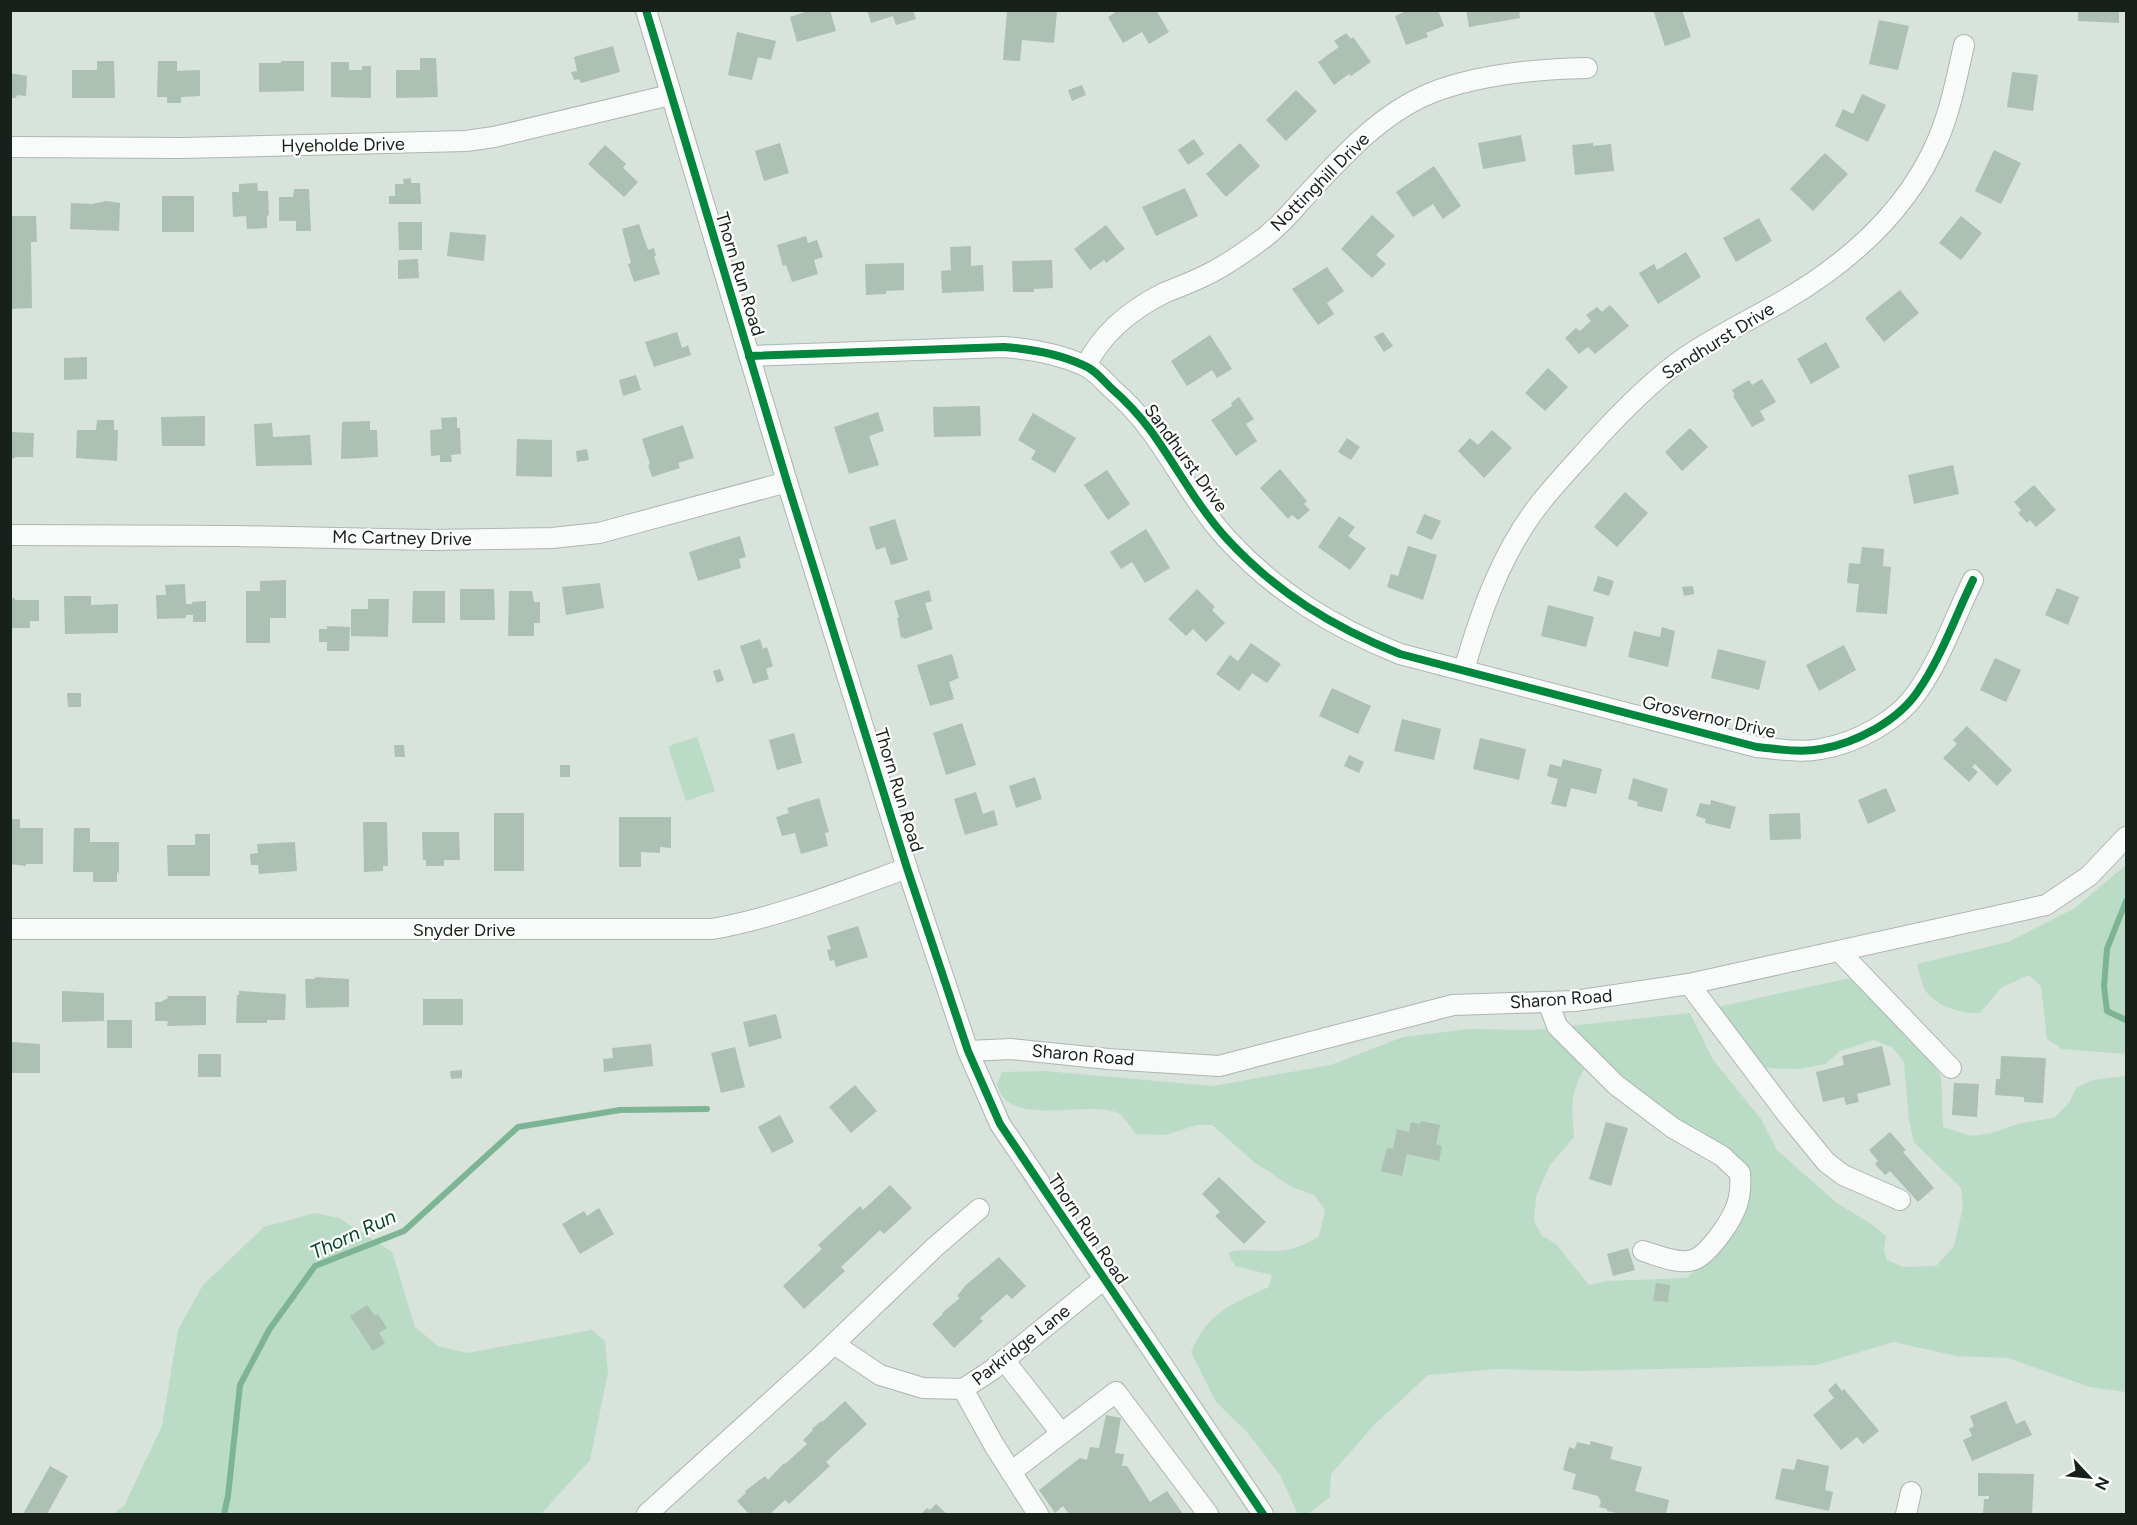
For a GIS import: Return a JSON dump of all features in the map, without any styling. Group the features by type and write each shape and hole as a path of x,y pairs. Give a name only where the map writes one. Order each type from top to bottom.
{"street":[{"name":"Thorn Run Road","path":"646,10 787,482 907,868 968,1051 1000,1124 1263,1515"},
{"name":"Sandhurst Drive","path":"749,356 1004,347 1026,349 1086,366 1137,413 1196,500 1228,540 1284,591 1352,634 1400,654 1464,670 1479,619 1507,555 1522,528 1540,503 1609,425 1654,381 1685,357 1783,301 1846,260 1893,214 1921,172 1939,137 1964,45"},
{"name":"Nottinghill Drive","path":"1086,366 1093,350 1117,325 1163,294 1208,275 1263,239 1285,220 1372,130 1409,104 1431,93 1479,79 1538,70 1587,68"},
{"name":"Hyeholde Drive","path":"10,147 171,148 466,141 494,137 670,95"},
{"name":"Mc Cartney Drive","path":"10,535 430,540 552,538 599,533 787,482"},
{"name":"Grosvernor Drive","path":"1464,670 1737,743 1800,750 1820,749 1858,739 1905,707 1929,673 1973,580"},
{"name":"Sharon Road","path":"968,1051 1011,1049 1108,1059 1219,1066 1454,1005 1575,1001 1689,984 2046,905 2089,876 2127,837"},
{"name":"Snyder Drive","path":"10,929 712,929 790,908 907,868"},
{"path":"1839,951 1951,1068"},
{"path":"1689,984 1786,1113 1826,1162 1843,1175 1900,1200"},
{"path":"1548,1002 1557,1026 1616,1085 1673,1128 1722,1156 1740,1173 1741,1186 1736,1210 1707,1251 1693,1260 1680,1261 1643,1251"},
{"path":"647,1515 834,1344 935,1247 979,1209"},
{"name":"Parkridge Lane","path":"834,1344 880,1375 923,1388 963,1389 1004,1360 1104,1279"},
{"path":"1004,1360 1061,1434"},
{"path":"963,1389 1038,1515"},
{"path":"1011,1472 1116,1392 1208,1515"},
{"path":"1906,1515 1911,1492"}],"green space":[{"path":"697,737 715,791 686,801 668,746"},
{"path":"2126,865 2126,1054 2062,1049 2047,1039 2041,986 2029,975 2002,987 1980,1013 1949,1008 1934,1000 1924,988 1917,964 2008,942 2075,908"},
{"path":"1859,976 1932,1061 1941,1077 1943,1127 1972,1136 1992,1133 2021,1123 2054,1118 2069,1103 2076,1088 2093,1080 2126,1076 2126,1392 2090,1387 2008,1358 1957,1356 1893,1342 1817,1365 1578,1371 1496,1369 1428,1375 1374,1425 1331,1474 1330,1497 1308,1514 1298,1514 1280,1475 1247,1432 1216,1402 1191,1352 1205,1327 1213,1318 1233,1304 1269,1287 1272,1275 1235,1266 1228,1253 1243,1250 1284,1250 1302,1245 1319,1236 1325,1210 1314,1195 1292,1187 1254,1162 1212,1125 1196,1125 1166,1135 1136,1134 1118,1113 1091,1109 1026,1109 1013,1105 1003,1097 997,1085 1002,1072 1045,1071 1213,1086 1331,1065 1403,1037 1470,1029 1533,1030 1690,1013 1713,1060 1761,1119 1777,1150 1838,1204 1870,1223 1886,1236 1884,1251 1887,1260 1903,1267 1936,1266 1954,1246 1963,1207 1961,1188 1914,1142 1909,1120 1904,1062 1892,1047 1873,1040 1840,1051 1825,1064 1799,1069 1765,1068 1754,1060 1713,1008","holes":["1608,1063 1667,1116 1748,1177 1746,1208 1730,1234 1687,1278 1607,1281 1589,1285 1556,1244 1542,1236 1534,1221 1536,1196 1550,1165 1574,1137 1574,1092 1586,1066"]},
{"path":"315,1213 339,1218 392,1252 415,1327 438,1346 467,1353 592,1330 605,1341 608,1373 590,1460 541,1514 113,1514 124,1506 162,1426 178,1330 203,1285 264,1227"}],"building":[{"path":"811,10 830,10 836,31 797,42 790,17"},
{"path":"867,10 913,10 916,19 896,25 893,16 871,23"},
{"path":"1007,10 1057,12 1054,43 1022,40 1020,61 1003,60"},
{"path":"1119,10 1156,10 1169,32 1149,44 1142,32 1123,43 1108,17"},
{"path":"1408,10 1438,10 1444,26 1426,33 1428,37 1406,45 1395,16"},
{"path":"1466,10 1519,10 1520,18 1469,27"},
{"path":"1653,10 1682,10 1691,37 1665,46"},
{"path":"2078,10 2119,10 2119,23 2078,21"},
{"path":"1879,20 1909,26 1898,70 1869,64"},
{"path":"737,32 776,41 771,60 758,57 752,80 728,75"},
{"path":"1346,33 1351,39 1353,37 1371,62 1334,85 1318,62 1339,47 1334,41"},
{"path":"613,46 620,72 581,83 579,79 574,80 571,72 577,71 574,57"},
{"path":"420,58 436,58 438,97 396,98 396,70 420,70"},
{"path":"97,61 114,61 115,98 72,98 72,70 97,70"},
{"path":"158,61 177,61 177,71 200,70 200,96 181,97 181,103 167,103 167,97 157,97"},
{"path":"281,61 304,61 304,91 259,92 259,63 281,63"},
{"path":"331,62 349,62 349,70 362,70 362,66 371,66 371,98 331,97"},
{"path":"2012,72 2038,75 2033,111 2007,107"},
{"path":"10,73 27,76 26,96 17,95 16,98 10,98"},
{"path":"1082,85 1086,95 1072,101 1068,90"},
{"path":"1296,90 1317,111 1286,141 1266,120"},
{"path":"1862,94 1886,105 1868,142 1835,126 1843,109 1853,114"},
{"path":"1521,135 1526,161 1483,169 1478,143"},
{"path":"1194,139 1204,154 1188,165 1178,150"},
{"path":"780,143 789,173 764,181 755,151"},
{"path":"1240,143 1260,166 1226,197 1206,174"},
{"path":"1593,143 1593,146 1611,144 1614,171 1575,175 1572,145"},
{"path":"605,145 626,164 623,168 638,182 624,197 588,164"},
{"path":"1994,150 2021,163 2001,204 1975,191"},
{"path":"1825,153 1848,174 1813,211 1790,189"},
{"path":"1434,166 1461,206 1443,219 1433,204 1413,217 1396,192"},
{"path":"411,178 411,183 420,183 421,204 389,204 389,196 395,196 395,184 404,184 403,179"},
{"path":"257,183 258,191 268,191 267,228 247,229 246,216 233,217 232,192 239,192 239,184"},
{"path":"1185,188 1198,216 1156,236 1142,207"},
{"path":"294,189 309,189 311,231 296,231 296,221 279,221 279,197 293,197"},
{"path":"162,196 194,196 194,232 162,232"},
{"path":"106,201 120,203 119,231 70,229 71,203 92,204"},
{"path":"1372,215 1395,236 1376,255 1386,264 1372,278 1341,249"},
{"path":"11,216 36,216 37,242 31,242 32,308 10,309"},
{"path":"1961,216 1982,233 1961,260 1939,243"},
{"path":"1759,218 1772,241 1736,262 1723,238"},
{"path":"398,222 422,222 422,250 399,250"},
{"path":"639,224 648,250 654,248 660,274 634,282 628,264 631,263 622,229"},
{"path":"1106,225 1125,249 1106,263 1104,260 1090,270 1074,249"},
{"path":"450,232 486,235 484,261 447,256"},
{"path":"806,236 808,243 817,240 823,257 814,260 818,274 792,282 786,265 783,266 777,245"},
{"path":"971,246 971,266 983,265 984,291 942,293 941,271 951,270 950,247"},
{"path":"1686,252 1701,277 1658,304 1639,273 1654,264 1657,270"},
{"path":"418,259 419,278 398,279 398,260"},
{"path":"1052,260 1053,288 1034,289 1034,292 1013,292 1012,261"},
{"path":"904,263 904,290 866,295 865,264"},
{"path":"1327,267 1344,291 1327,303 1334,314 1318,325 1292,289"},
{"path":"1900,290 1919,313 1884,342 1865,318"},
{"path":"1610,305 1629,326 1595,354 1588,347 1579,354 1565,338 1576,328 1580,331 1591,321 1586,315 1597,307 1602,312"},
{"path":"677,332 682,348 688,345 691,355 654,367 645,342"},
{"path":"1383,332 1393,346 1384,352 1374,337"},
{"path":"1210,335 1232,369 1217,378 1212,370 1187,386 1171,361"},
{"path":"1826,342 1840,367 1811,384 1797,359"},
{"path":"87,357 87,379 64,380 64,358"},
{"path":"1548,368 1568,387 1545,411 1525,393"},
{"path":"636,375 641,390 623,396 619,380"},
{"path":"1762,379 1776,402 1760,411 1765,420 1752,427 1733,396 1735,395 1732,390 1749,380 1752,385"},
{"path":"1239,397 1254,419 1246,424 1257,441 1236,456 1211,420 1232,406 1231,403"},
{"path":"980,406 981,436 934,437 933,407"},
{"path":"878,412 884,431 869,436 879,465 849,474 834,427"},
{"path":"1033,413 1076,438 1055,473 1031,459 1036,451 1018,440"},
{"path":"205,416 205,446 162,446 161,417"},
{"path":"457,417 457,428 460,428 461,454 451,455 452,462 440,462 440,455 431,456 430,430 442,429 441,418"},
{"path":"97,420 114,420 114,430 118,430 117,461 76,458 77,430 96,430"},
{"path":"370,421 370,430 377,430 378,457 341,459 342,422"},
{"path":"272,423 273,437 310,435 312,465 256,466 254,424"},
{"path":"683,425 694,458 678,463 680,468 652,477 642,439"},
{"path":"1690,428 1708,447 1682,471 1665,452"},
{"path":"1492,430 1512,448 1484,478 1458,451 1470,438 1478,445"},
{"path":"10,432 34,433 33,457 10,459"},
{"path":"1347,438 1360,447 1351,460 1338,452"},
{"path":"517,439 552,440 552,477 516,476"},
{"path":"587,449 589,460 577,462 576,451"},
{"path":"1953,465 1959,494 1914,504 1908,475"},
{"path":"1280,469 1307,501 1304,504 1310,510 1298,520 1292,515 1288,519 1260,488"},
{"path":"1107,470 1130,504 1108,520 1084,485"},
{"path":"2034,485 2056,510 2036,527 2030,520 2027,523 2018,513 2021,510 2014,502"},
{"path":"1625,492 1648,513 1617,547 1594,527"},
{"path":"1424,514 1441,521 1432,540 1416,533"},
{"path":"1339,516 1355,527 1348,536 1366,548 1350,570 1318,547"},
{"path":"895,519 908,560 891,565 885,547 876,550 869,527"},
{"path":"1146,529 1170,568 1145,583 1132,562 1121,569 1110,552"},
{"path":"740,536 746,557 739,559 741,568 698,581 689,552"},
{"path":"1408,546 1437,555 1423,600 1387,587 1391,574 1398,576"},
{"path":"1862,547 1884,549 1883,566 1891,567 1887,614 1856,612 1859,584 1847,583 1849,563 1860,564"},
{"path":"1598,576 1614,581 1609,596 1593,591"},
{"path":"286,580 286,618 270,618 270,643 246,643 246,591 260,591 260,581"},
{"path":"600,583 604,608 566,615 562,587"},
{"path":"185,584 186,604 206,601 206,622 193,622 193,615 186,615 186,618 157,619 156,595 166,595 165,585"},
{"path":"1693,586 1694,594 1684,596 1682,587"},
{"path":"2057,588 2079,597 2068,625 2045,615"},
{"path":"460,589 494,589 495,620 460,620"},
{"path":"1197,589 1215,607 1212,610 1225,623 1206,642 1193,629 1186,636 1168,619"},
{"path":"929,590 932,601 925,603 933,629 901,638 897,618 899,617 894,601"},
{"path":"413,591 445,591 445,623 412,623"},
{"path":"509,591 532,591 534,602 540,602 540,623 534,623 534,636 508,636"},
{"path":"64,596 91,596 91,605 118,604 118,633 65,634"},
{"path":"10,598 39,600 39,621 30,621 30,628 10,628"},
{"path":"368,599 389,599 388,637 351,636 351,609 368,609"},
{"path":"1548,605 1594,617 1586,647 1541,636"},
{"path":"327,626 350,627 349,651 327,651 327,642 319,642 319,629 327,629"},
{"path":"1662,627 1675,631 1668,667 1628,657 1634,631 1660,637"},
{"path":"760,639 763,649 767,647 773,666 766,669 769,679 753,684 740,646"},
{"path":"1251,643 1281,664 1267,683 1252,673 1239,691 1216,674 1230,655 1238,661"},
{"path":"1844,645 1856,670 1819,691 1806,665"},
{"path":"1718,649 1766,661 1759,690 1711,678"},
{"path":"952,654 959,678 949,682 954,699 930,706 917,665"},
{"path":"1995,658 2021,670 2006,702 1980,690"},
{"path":"720,669 724,680 717,683 713,671"},
{"path":"1332,688 1371,706 1358,734 1319,716"},
{"path":"67,693 81,693 81,707 68,707"},
{"path":"1402,719 1441,729 1434,760 1394,751"},
{"path":"962,723 976,765 946,775 933,733"},
{"path":"1967,726 2012,770 1997,786 1975,764 1972,767 1978,772 1969,782 1943,758 1957,744 1953,740"},
{"path":"794,733 802,763 777,770 769,740"},
{"path":"1480,738 1526,749 1519,780 1473,769"},
{"path":"394,745 404,745 405,757 395,757"},
{"path":"1349,755 1364,762 1359,773 1344,766"},
{"path":"1563,759 1602,769 1596,794 1571,788 1566,807 1551,804 1558,779 1547,776 1550,764 1561,767"},
{"path":"560,765 570,765 570,777 560,777"},
{"path":"1035,777 1042,799 1016,808 1009,786"},
{"path":"1633,778 1668,789 1662,812 1637,806 1638,802 1628,799"},
{"path":"1886,788 1896,811 1868,824 1858,800"},
{"path":"976,792 983,814 994,810 998,825 965,835 954,799"},
{"path":"819,798 829,832 825,833 828,846 801,854 795,833 782,836 776,817 789,813 787,808"},
{"path":"1711,800 1736,807 1730,829 1705,823 1706,819 1696,816 1700,803 1710,805"},
{"path":"494,813 524,813 524,871 494,871"},
{"path":"1800,813 1801,839 1770,840 1769,814"},
{"path":"619,817 671,817 671,848 660,847 660,853 641,852 641,867 619,867"},
{"path":"10,819 20,819 20,828 43,828 43,864 26,864 26,866 10,864"},
{"path":"363,822 387,822 388,866 383,866 383,871 364,872"},
{"path":"74,828 90,828 90,842 119,842 117,882 93,882 93,872 73,872"},
{"path":"422,832 459,832 460,860 444,860 444,866 426,866 426,860 423,860"},
{"path":"195,834 210,834 210,876 168,876 167,845 195,845"},
{"path":"295,842 297,871 259,874 258,865 251,865 250,854 258,853 257,844"},
{"path":"858,926 868,957 836,967 834,960 830,961 827,950 831,949 827,936"},
{"path":"315,977 349,979 349,1007 306,1008 305,979 315,979"},
{"path":"62,991 104,993 104,1021 62,1022"},
{"path":"239,991 286,994 285,1020 267,1020 267,1023 236,1023"},
{"path":"167,996 206,996 206,1025 167,1026 168,1021 155,1021 155,1002 161,1002 168,998"},
{"path":"423,999 463,999 463,1025 423,1025"},
{"path":"776,1014 782,1038 749,1047 743,1022"},
{"path":"107,1020 132,1020 132,1048 107,1048"},
{"path":"12,1042 40,1044 40,1073 10,1073"},
{"path":"651,1044 653,1066 604,1072 603,1059 613,1058 612,1048"},
{"path":"1882,1046 1891,1085 1857,1094 1859,1102 1846,1105 1844,1097 1823,1102 1816,1072 1844,1065 1842,1056"},
{"path":"735,1047 745,1087 721,1093 711,1053"},
{"path":"198,1054 221,1054 221,1077 198,1077"},
{"path":"2001,1056 2046,1058 2043,1103 2024,1102 2024,1097 1995,1095 1996,1079 2000,1079"},
{"path":"462,1070 462,1078 451,1079 450,1071"},
{"path":"1954,1083 1979,1084 1977,1117 1952,1115"},
{"path":"855,1085 877,1111 851,1133 829,1107"},
{"path":"780,1115 794,1142 772,1153 758,1127"},
{"path":"1421,1121 1440,1125 1436,1144 1442,1146 1439,1161 1407,1154 1402,1176 1381,1171 1387,1148 1393,1149 1397,1129 1409,1132 1411,1122 1420,1124"},
{"path":"1606,1122 1628,1128 1611,1186 1589,1179"},
{"path":"1890,1132 1906,1150 1903,1152 1934,1188 1918,1202 1890,1171 1885,1175 1875,1164 1878,1161 1869,1150"},
{"path":"1219,1177 1266,1222 1244,1244 1215,1216 1220,1212 1202,1194"},
{"path":"890,1185 912,1208 884,1234 880,1230 841,1267 845,1271 804,1309 783,1286 822,1249 818,1245 860,1206 863,1210"},
{"path":"599,1208 614,1234 580,1254 562,1224 584,1211 587,1216"},
{"path":"1628,1248 1635,1270 1613,1276 1607,1254"},
{"path":"999,1257 1026,1286 1012,1299 1007,1294 980,1318 983,1321 954,1348 932,1324 960,1298 957,1296 966,1285"},
{"path":"1656,1283 1670,1285 1668,1302 1653,1301"},
{"path":"367,1305 375,1316 378,1314 387,1328 379,1333 385,1343 373,1351 350,1316"},
{"path":"1836,1383 1842,1391 1844,1389 1879,1431 1863,1444 1857,1437 1841,1450 1813,1415 1834,1398 1828,1390"},
{"path":"845,1401 867,1424 826,1462 830,1466 789,1504 785,1500 770,1514 749,1514 737,1501 746,1493 745,1491 765,1476 768,1480 807,1444 803,1440 812,1429"},
{"path":"2006,1401 2016,1424 2025,1420 2032,1435 1972,1461 1963,1440 1972,1436 1969,1429 1974,1426 1970,1416"},
{"path":"1106,1415 1121,1418 1115,1453 1124,1454 1122,1466 1127,1466 1150,1502 1167,1491 1183,1514 1069,1514 1063,1506 1055,1513 1039,1490 1080,1458 1087,1460 1090,1447 1099,1448"},
{"path":"1591,1441 1613,1447 1610,1459 1642,1467 1635,1491 1669,1500 1666,1514 1622,1514 1607,1511 1599,1507 1601,1502 1598,1496 1572,1489 1576,1474 1563,1470 1569,1447 1575,1449 1577,1442 1590,1445"},
{"path":"1797,1459 1829,1466 1825,1490 1833,1492 1829,1511 1775,1499 1782,1468 1794,1470"},
{"path":"50,1466 68,1476 47,1514 23,1514"},
{"path":"1978,1473 2034,1474 2032,1514 1983,1514 1984,1499 1989,1499 1989,1496 1978,1496"},
{"path":"936,1504 947,1514 921,1514 927,1508 930,1510"}],"waterway":[{"path":"2126,901 2107,949 2104,986 2107,1011 2126,1020"},
{"name":"Thorn Run","path":"224,1514 240,1385 269,1330 315,1266 404,1231 518,1127 620,1110 707,1109"}],"cycle path":[{"path":"646,10 787,482 907,868 968,1051 1000,1124 1263,1514"},
{"path":"749,356 1004,347 1024,349 1074,361 1095,372 1137,414 1206,513 1227,539 1286,592 1329,620 1400,654 1757,747 1797,751 1821,749 1848,742 1888,721 1910,702 1926,678 1941,651 1973,580"}]}
